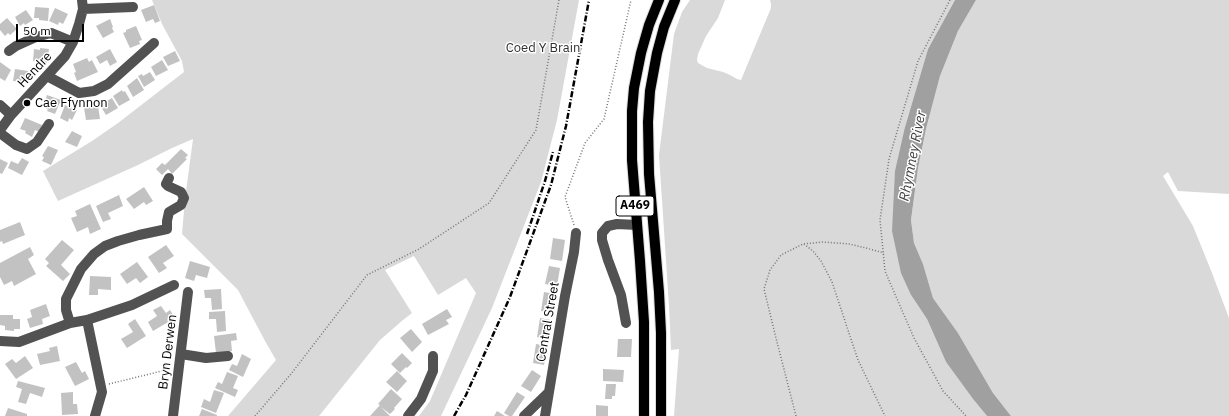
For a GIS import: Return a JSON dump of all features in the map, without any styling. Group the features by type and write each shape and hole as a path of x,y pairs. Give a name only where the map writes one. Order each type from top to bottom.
{"main road":[{"name":"A469","path":"644,416 644,334 632,160 632,117 634,88 641,53 646,33 659,0"},
{"name":"A469","path":"661,416 661,333 649,174 648,122 650,91 657,53 664,27 675,0"}],"street":[{"path":"82,4 133,7"},
{"name":"Hendre","path":"0,130 10,115 48,76 65,56 73,42 82,4"},
{"path":"9,51 16,46 36,37 51,33 73,42"},
{"path":"48,76 79,93 94,91 108,84 154,44"},
{"path":"0,105 10,115"},
{"path":"0,133 16,145 27,149 36,142 49,124"},
{"path":"70,323 66,310 66,299 80,269 94,254 105,246 118,241 167,229 167,216 169,212 181,205 184,198 181,192 166,184 169,178"},
{"path":"626,323 621,296 602,240 602,234 608,226 617,224 637,225"},
{"name":"Central Street","path":"545,416 565,296 574,252 576,232"},
{"path":"0,341 19,342 70,323 88,320 132,305 174,285"},
{"name":"Bryn Derwen","path":"173,416 188,292"},
{"path":"88,320 102,392 95,416"},
{"path":"181,354 206,358 228,356"},
{"path":"408,416 421,399 433,371 433,356"},
{"path":"524,416 549,392"}],"path":[{"path":"255,416 291,374 367,275 419,249 489,203 536,130 559,0"},
{"path":"576,232 564,197 585,144 604,119 631,0"},
{"path":"950,0 918,61 889,158 880,220 885,271 914,338 943,391 966,416"},
{"path":"796,416 764,289 770,270 781,256 803,244 823,242 848,244 884,254"},
{"path":"803,244 813,251 821,261 832,282 858,360 885,416"},
{"path":"111,384 179,367"}],"green space":[{"name":"Coed Y Brain","path":"152,0 579,0 557,120 541,182 492,308 441,416 419,416 430,401 476,293 466,278 438,295 414,256 385,270 412,313 380,340 319,416 228,416 276,360 238,290 182,234 193,139 58,201 43,171 118,123 184,72 182,61 162,24"},
{"path":"690,0 725,0 718,18 706,36 697,60 698,63 707,68 723,72 741,80 771,8 770,0 955,0 928,49 905,127 911,295 927,319 946,362 987,416 674,416 679,349 671,350 659,155 674,34 682,12"},
{"path":"976,0 1229,0 1229,194 1178,191 1168,172 1163,176 1193,226 1229,318 1229,416 1011,416 993,393 958,333 933,298 923,264 914,243 911,220 918,168 926,129 940,76 958,31"}],"water":[{"name":"Rhymney River","path":"955,0 976,0 958,31 940,76 926,129 918,168 911,220 914,243 923,264 933,298 958,333 993,393 1011,416 987,416 946,362 927,319 911,295 901,273 892,231 895,171 905,127 928,49"}],"building":[{"path":"154,5 160,21 155,23 153,19 146,22 141,10"},
{"path":"35,7 49,8 48,21 34,18"},
{"path":"55,8 68,14 63,24 59,22 58,25 49,21"},
{"path":"26,10 33,20 20,26 15,17"},
{"path":"7,18 17,29 10,35 8,33 5,36 0,30 0,24"},
{"path":"110,19 114,32 103,38 96,26"},
{"path":"136,26 142,40 139,41 140,44 130,48 123,33 126,32 126,30"},
{"path":"40,48 49,49 47,63 33,61 34,49 40,50"},
{"path":"110,49 117,62 110,66 107,60 100,64 96,57"},
{"path":"175,51 180,61 168,66 163,57"},
{"path":"87,58 89,62 92,60 98,72 77,81 73,64"},
{"path":"162,60 168,70 156,76 151,67"},
{"path":"0,62 11,70 5,81 0,78"},
{"path":"15,69 28,71 27,82 13,81"},
{"path":"150,72 155,80 144,87 138,76 142,74 143,76"},
{"path":"137,78 144,90 133,97 127,86"},
{"path":"122,90 123,92 125,91 130,100 119,106 113,96"},
{"path":"47,95 61,100 55,114 47,111 48,109 43,107"},
{"path":"112,98 118,108 106,115 100,105"},
{"path":"65,105 77,110 72,120 69,118 68,122 60,118"},
{"path":"98,106 100,119 86,120 84,108"},
{"path":"25,118 42,125 39,132 35,130 32,137 25,133 26,131 20,129"},
{"path":"72,131 82,136 77,147 65,142"},
{"path":"48,146 58,150 51,165 42,161 44,157 42,156"},
{"path":"181,149 188,155 185,158 187,159 172,174 168,169 162,175 156,169 162,163 165,165"},
{"path":"22,158 29,162 22,175 8,168 11,161 18,164"},
{"path":"0,159 8,163 2,174 0,173"},
{"path":"144,187 153,201 146,205 144,202 134,209 126,199"},
{"path":"119,195 123,206 108,213 111,219 103,222 96,206"},
{"path":"90,204 101,229 90,234 88,227 77,232 71,218 77,216 75,211"},
{"path":"20,222 25,235 3,244 2,241 0,242 0,230"},
{"path":"553,238 565,240 562,261 550,259"},
{"path":"62,240 74,250 61,265 70,274 63,281 46,266 49,263 45,259"},
{"path":"166,245 174,256 163,263 167,268 159,273 148,257"},
{"path":"30,247 34,255 28,259 36,274 14,286 12,281 4,285 0,277 0,263"},
{"path":"190,261 210,267 207,278 196,275 194,281 185,278"},
{"path":"137,262 148,277 140,283 136,278 127,284 120,274"},
{"path":"549,266 560,268 557,286 545,284"},
{"path":"90,276 111,277 111,290 98,289 98,295 89,295"},
{"path":"221,289 222,309 212,310 211,298 205,298 204,290"},
{"path":"544,292 555,294 552,313 541,311"},
{"path":"46,304 50,316 42,319 43,324 30,328 27,319 32,317 30,310"},
{"path":"161,306 166,313 170,310 175,318 153,331 148,322 157,316 153,310"},
{"path":"447,309 452,317 446,320 449,324 428,335 422,324"},
{"path":"225,311 226,331 217,332 216,319 209,319 209,312"},
{"path":"0,315 13,315 13,319 20,319 20,329 14,329 14,331 5,330 5,326 0,325"},
{"path":"540,318 551,320 548,339 537,337"},
{"path":"135,319 146,336 127,348 121,339 133,332 128,324"},
{"path":"411,329 422,342 412,352 400,338"},
{"path":"236,333 237,340 231,341 232,351 216,353 214,336"},
{"path":"618,339 632,339 631,357 617,357"},
{"path":"536,344 547,346 544,365 533,363"},
{"path":"57,346 60,361 40,365 37,354 50,351 49,348"},
{"path":"402,353 412,363 400,373 391,364"},
{"path":"242,354 251,359 243,377 229,370 232,364 237,366"},
{"path":"25,356 33,368 16,379 5,364 12,359 16,363"},
{"path":"76,362 82,373 85,371 89,379 75,386 65,367"},
{"path":"603,369 624,370 623,382 603,381"},
{"path":"532,370 541,376 531,392 521,386"},
{"path":"397,371 407,381 397,392 386,382"},
{"path":"227,372 238,376 233,388 238,390 235,397 215,388 218,382 222,384"},
{"path":"18,381 45,388 42,397 30,393 26,404 18,402 22,389 16,387"},
{"path":"606,384 616,384 615,396 612,396 612,399 605,399"},
{"path":"391,389 402,399 390,414 381,407 390,416 370,416 380,405 378,404"},
{"path":"214,390 224,393 216,413 201,407 204,399 210,402"},
{"path":"73,392 73,404 77,404 78,414 62,415 61,393"},
{"path":"517,392 525,397 512,416 509,416 504,413"},
{"path":"596,405 608,406 608,416 596,416"},
{"path":"8,408 27,414 27,416 5,416"},
{"path":"202,409 217,415 217,416 199,416"},
{"path":"497,411 505,416 494,416"}],"railway":[{"path":"454,416 466,395 510,297 551,185 566,126 589,0"},
{"path":"527,234 553,152"}],"place":[{"name":"Cae Ffynnon","path":"27,103"}]}
